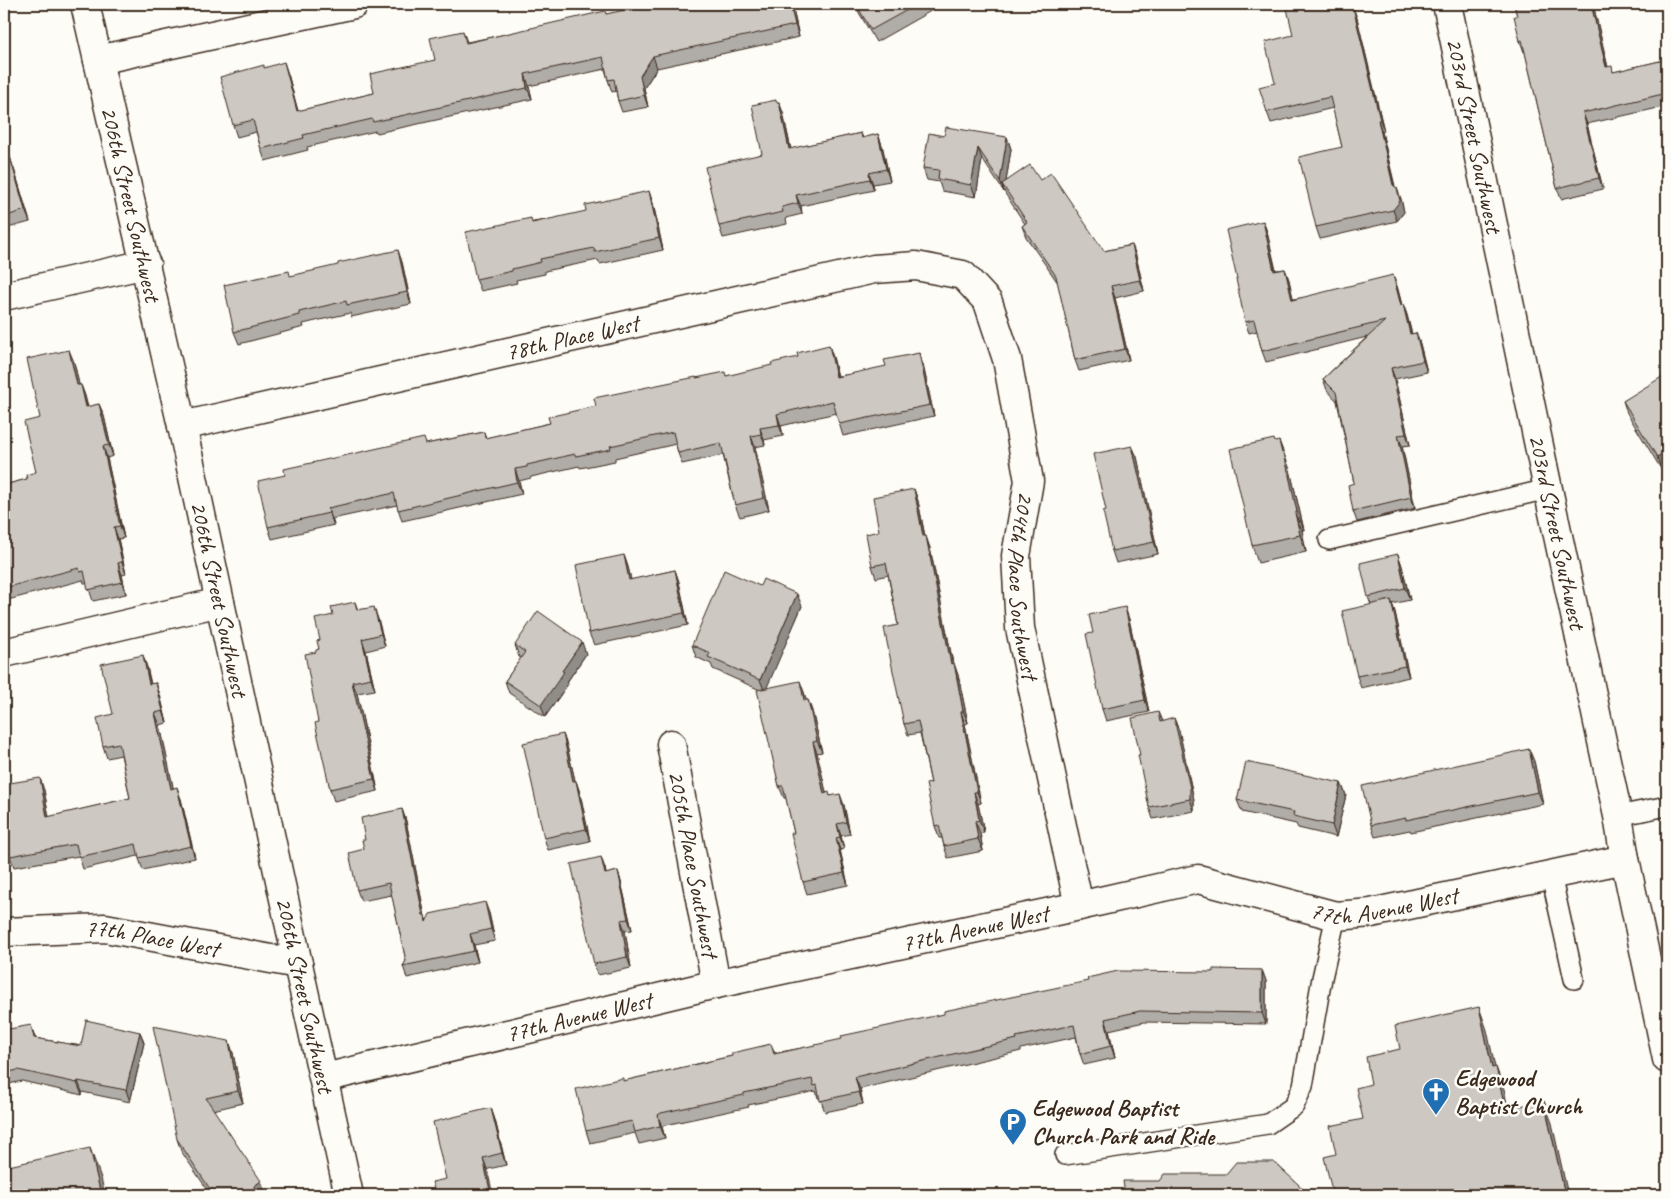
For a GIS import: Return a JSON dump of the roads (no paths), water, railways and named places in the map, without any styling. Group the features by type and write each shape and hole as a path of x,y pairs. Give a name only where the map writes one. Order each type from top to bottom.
{"street":[{"name":"206th Street Southwest","path":"85,4 182,426 349,1195"},
{"path":"98,60 354,4"},
{"name":"203rd Street Southwest","path":"1448,4 1667,1059"},
{"path":"4,296 146,264"},
{"name":"78th Place West","path":"182,426 874,269 916,266 963,275"},
{"name":"204th Place Southwest","path":"963,275 988,302 1007,359 1029,481 1016,556 1020,628 1079,906"},
{"path":"4,652 220,602"},
{"name":"205th Place Southwest","path":"671,744 716,984"},
{"name":"77th Avenue West","path":"324,1078 716,984 1198,879 1336,916 1371,913 1625,859"},
{"name":"77th Place West","path":"4,932 105,928 298,964"}],"lane":[{"path":"1329,540 1548,489"},
{"path":"1618,816 1667,806"},
{"path":"1551,875 1574,978"},
{"path":"1065,1155 1268,1124 1294,1106 1302,1086 1322,978 1336,916"}],"place":[{"name":"Edgewood Baptist Church","path":"1436,1116"},
{"name":"Edgewood Baptist Church Park and Ride","path":"1013,1146"}]}
